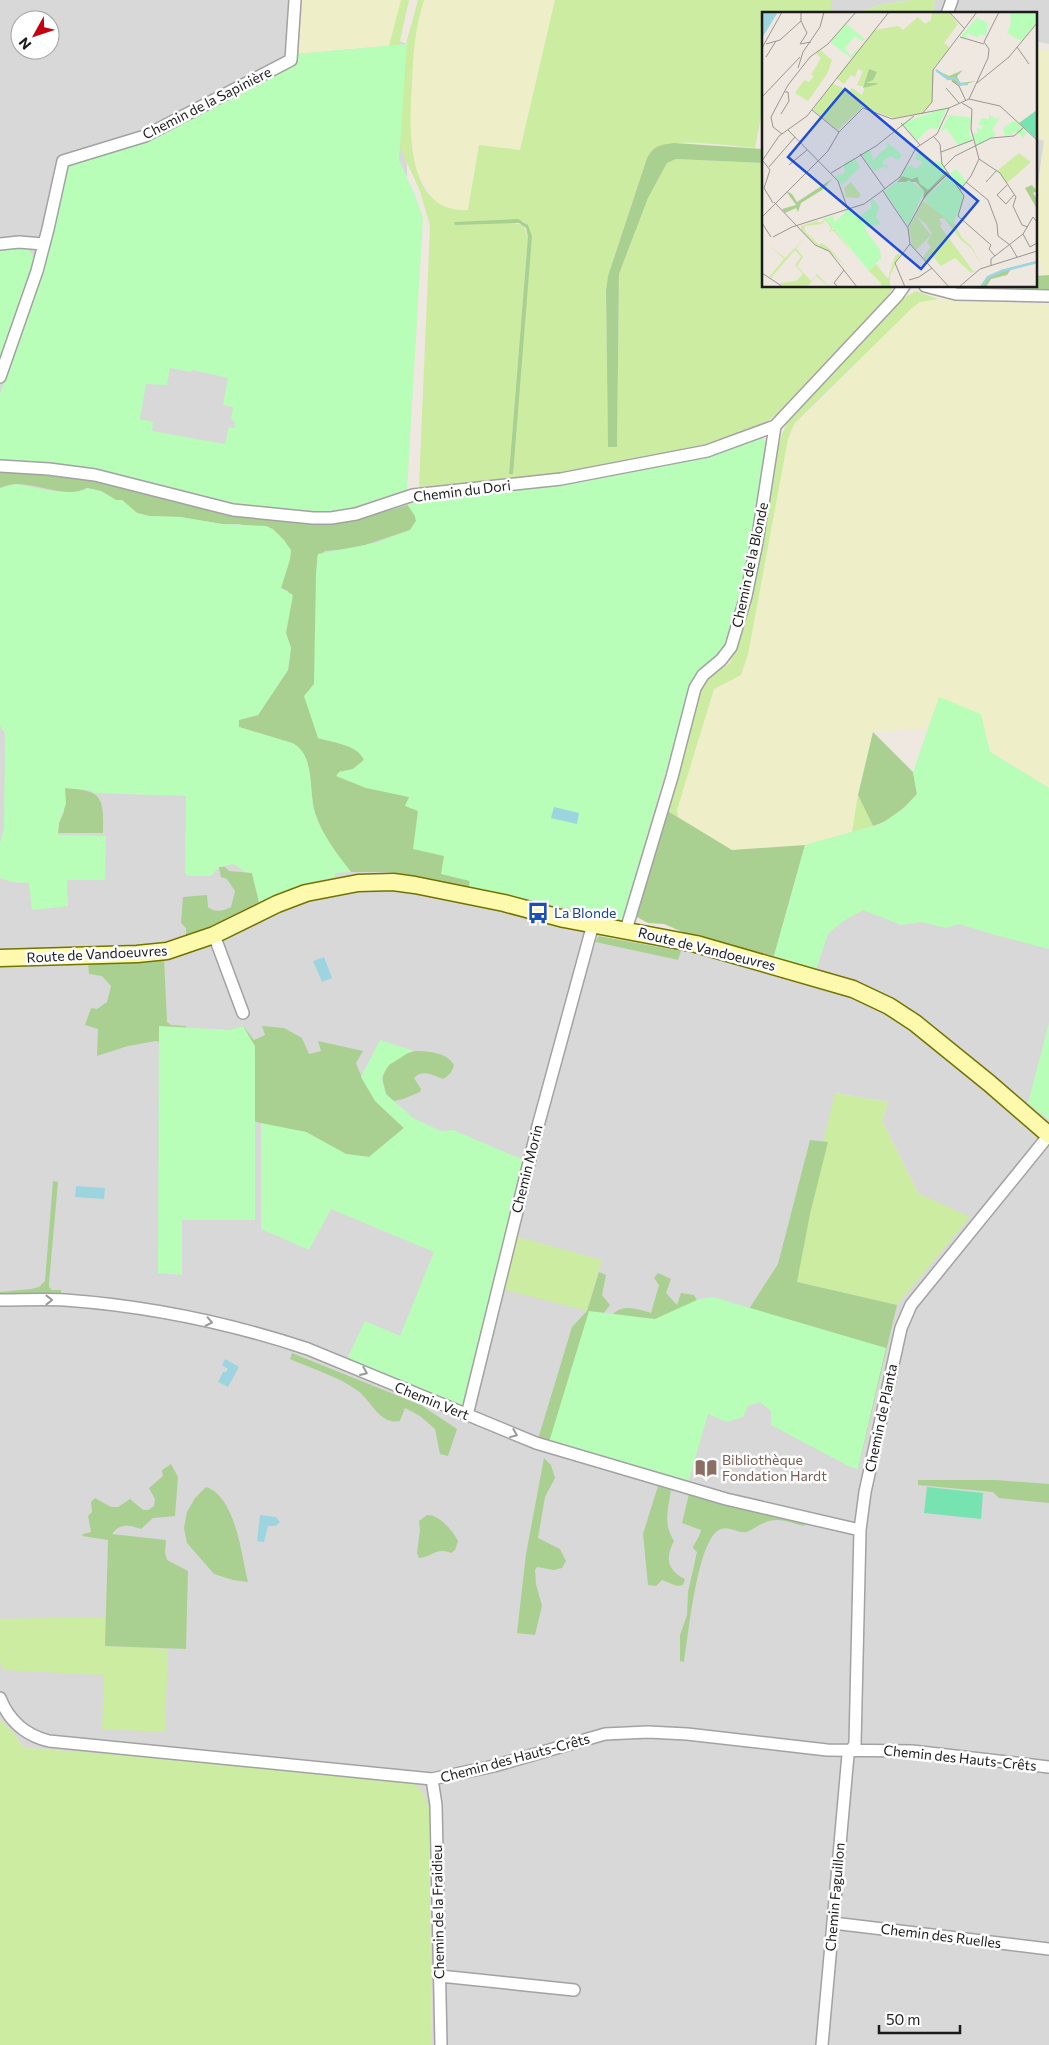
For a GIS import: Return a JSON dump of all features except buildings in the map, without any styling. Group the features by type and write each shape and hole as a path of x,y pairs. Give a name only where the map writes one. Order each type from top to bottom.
{"main road":[{"name":"Route de Vandoeuvres","path":"0,958 156,953 179,948 214,936 271,907 306,893 343,885 373,882 416,885 504,903 564,919 696,944 853,989 875,998 915,1023 1049,1135"}],"street":[{"name":"Chemin de la Sapinière","path":"43,244 63,161 145,136 292,60 295,0"},
{"path":"948,12 952,0"},
{"path":"0,244 19,242 43,244 36,271 0,377"},
{"path":"775,426 903,288"},
{"path":"933,288 956,294 1049,296"},
{"name":"Chemin du Dori","path":"0,466 49,469 95,475 233,510 331,518 356,514 413,495 561,480 707,451 775,426"},
{"name":"Chemin de la Blonde","path":"626,930 672,777 694,688 703,675 721,660 731,647 746,596 757,542 775,426"},
{"name":"Chemin Morin","path":"467,1415 538,1126 593,924"},
{"path":"214,936 243,1013"},
{"name":"Chemin de Planta","path":"851,1750 854,1744 860,1530 865,1492 901,1328 911,1305 1049,1135"},
{"name":"Chemin Vert","path":"0,1300 63,1300 95,1303 216,1323 278,1339 308,1349 536,1444 726,1499 860,1530"},
{"name":"Chemin des Hauts-Crêts","path":"0,1698 8,1714 22,1729 32,1736 49,1741 432,1779 494,1766 605,1734 648,1732 687,1734 808,1748 912,1751 1049,1767"},
{"name":"Chemin Faguillon","path":"822,2045 848,1755 851,1750"},
{"name":"Chemin de la Fraidieu","path":"432,1779 436,1805 441,2045"},
{"name":"Chemin des Ruelles","path":"833,1923 1049,1949"},
{"path":"440,1976 574,1990"}],"shaded area":[{"path":"0,0 299,0 407,44 407,504 586,480 721,451 761,438 720,654 700,670 690,686 623,920 599,936 595,942 678,960 685,933 774,956 805,845 881,824 917,794 913,772 990,752 1049,788 1049,2045 432,2045 429,1809 75,1752 27,1748 22,1746 14,1733 0,1720","holes":["835,1093 888,1102 882,1121 918,1193"]},
{"path":"831,0 912,0 884,4 858,12 831,12"},
{"path":"935,0 1049,0 1049,44 1036,41 1036,12 933,12"},
{"path":"1036,138 1044,140 1036,199"}],"green space":[{"path":"299,0 401,0 389,46 296,54"},
{"path":"401,0 409,0 399,45 389,46"},
{"path":"418,0 424,0 417,31 412,73 411,122 415,164 422,183 432,198 447,207 468,210 479,145 520,150 555,0 831,0 831,12 762,12 762,111 755,148 704,143 666,144 655,148 647,158 608,276 606,290 608,447 617,446 619,274 648,198 667,163 676,159 762,163 762,288 893,288 886,299 778,413 765,423 734,438 700,447 531,478 419,487 430,226 420,191 399,145 407,40","holes":["524,221 532,235 509,474 528,236 523,225 512,223"]},
{"path":"424,0 555,0 520,150 479,145 468,210 449,209 435,201 417,171 413,155 410,112 414,38"},
{"path":"912,0 935,0 933,12 858,12 884,4"},
{"path":"407,44 399,160 423,218 407,490 341,511 313,511 237,504 91,469 41,462 0,460 0,394 22,331 66,163 113,152 150,138 297,64 296,54","holes":["170,368 191,372 192,370 228,378 223,405 233,407 231,420 235,422 234,428 229,427 225,444 152,431 153,422 140,419 146,384 167,385"]},
{"path":"1036,48 1049,51 1049,275 1043,276 1036,248 1036,199 1044,141 1036,138"},
{"path":"665,144 762,149 762,163 676,159 667,163 648,198 619,274 617,447 608,447 606,290 608,276 647,158 652,150"},
{"path":"518,219 528,225 532,236 513,474 509,474 528,236 526,228 519,223 455,225 454,222"},
{"path":"25,247 32,255 33,266 0,360 0,249"},
{"path":"1049,275 1049,289 966,290 954,288 1036,288 1036,276"},
{"path":"916,291 938,299 920,302 912,308 794,424 788,439 748,654 741,675 714,689 677,810 678,817 666,810 701,686 711,676 730,663 743,622 761,552 774,462 785,428 792,415 905,297"},
{"path":"938,299 1042,304 1049,306 1049,788 990,752 981,714 939,697 928,728 873,732 858,795 852,832 805,845 732,850 678,817 677,810 714,689 741,675 748,654 788,438 795,424 912,308 920,302"},
{"path":"761,438 767,442 766,461 739,606 727,644 720,654 700,670 690,686 623,920 469,887 470,881 441,874 444,856 413,849 418,811 405,806 409,797 366,788 336,776 339,772 353,769 364,760 357,751 351,748 318,738 304,696 314,684 318,554 375,543 410,530 416,521 407,504 586,480 721,451"},
{"path":"0,472 66,475 230,516 316,524 347,522 408,505 416,521 410,530 356,548 325,551 317,557 315,658 314,684 312,688 318,738 351,748 357,751 364,760 353,769 339,772 366,787 409,797 444,856 470,882 469,887 391,872 351,872 330,844 318,821 313,804 308,765 300,749 292,743 239,727 238,720 258,715 288,670 291,648 286,633 288,591 281,588 291,550 240,524 222,524 180,517 149,516 137,513 122,500 116,500 101,491 87,488 67,492 22,484 0,488"},
{"path":"16,484 63,492 80,491 87,488 101,491 116,500 122,500 137,513 149,516 180,517 222,524 266,526 273,529 284,540 291,550 281,588 293,595 286,633 291,648 288,670 258,715 239,720 239,727 292,743 300,749 308,765 313,804 318,821 330,844 351,872 335,873 335,877 305,884 259,902 252,873 245,872 234,864 219,867 211,876 187,876 185,872 186,796 95,793 89,790 65,788 66,804 59,823 58,833 59,835 106,836 105,880 67,880 68,906 32,910 29,883 12,882 0,878 0,843 4,829 5,733 0,726 0,488"},
{"path":"939,697 981,714 990,752 1049,788 1049,949 959,924 946,928 922,922 901,925 863,910 842,922 828,934 816,969 774,956 805,845 881,824 904,808 917,794 913,772"},
{"path":"873,732 913,772 917,794 903,809 892,817 873,826 858,795"},
{"path":"64,788 86,791 98,797 103,810 103,833 58,833 59,823 64,812"},
{"path":"858,795 873,826 852,832"},
{"path":"666,810 732,850 805,845 774,956 685,933 664,924 648,923 635,916"},
{"path":"219,867 225,867 229,871 252,873 259,902 212,926 186,936 186,928 181,923 183,897 207,895 208,907 211,909 220,911 231,907 235,891 227,879 221,877"},
{"path":"599,936 681,951 678,960 595,942"},
{"path":"164,958 167,1022 171,1025 186,1026 188,1049 156,1041 128,1046 97,1056 98,1029 85,1025 91,1008 97,1009 107,1002 111,986 102,976 89,974 88,963"},
{"path":"1049,1023 1049,1120 1028,1103"},
{"path":"159,1026 229,1030 243,1026 255,1046 255,1220 182,1220 182,1275 158,1273"},
{"path":"243,1026 254,1040 265,1035 262,1026 284,1028 302,1038 309,1054 321,1051 318,1041 363,1051 356,1063 360,1074 381,1106 404,1128 369,1157 346,1154 306,1132 270,1126 241,1117 229,1030"},
{"path":"380,1040 414,1051 389,1065 382,1078 386,1094 413,1118 441,1131 453,1130 526,1161 464,1407 347,1359 365,1321 400,1336 434,1252 331,1209 309,1250 261,1229 261,1123 306,1132 346,1154 369,1157 404,1128 375,1101 361,1077"},
{"path":"414,1051 442,1055 447,1057 454,1065 449,1075 443,1079 424,1073 417,1075 414,1078 421,1089 420,1092 394,1101 386,1094 383,1075 390,1064 396,1059"},
{"path":"835,1093 888,1102 882,1121 918,1193 970,1217 897,1305 790,1281"},
{"path":"810,1140 828,1142 810,1214 797,1282 897,1305 858,1469 749,1309 778,1264"},
{"path":"53,1181 58,1182 49,1287 52,1290 61,1290 61,1293 0,1295 0,1292 39,1287 45,1281"},
{"path":"515,1236 602,1260 587,1311 502,1289"},
{"path":"599,1272 606,1275 602,1295 610,1305 599,1319 607,1321 616,1311 626,1308 651,1313 659,1285 654,1278 658,1273 671,1279 666,1293 677,1305 681,1293 694,1295 705,1316 702,1434 665,1476 538,1439 572,1327 587,1311"},
{"path":"713,1297 886,1348 858,1469 848,1466 771,1425 771,1411 760,1402 748,1406 743,1417 727,1422 708,1414 688,1483 549,1442 589,1311 655,1319 699,1299"},
{"path":"292,1353 421,1405 457,1429 448,1456 440,1454 435,1429 420,1416 405,1408 400,1421 387,1419 381,1416 358,1391 333,1377 290,1359"},
{"path":"544,1458 551,1465 555,1478 545,1497 538,1538 560,1549 566,1561 562,1568 554,1570 537,1567 535,1570 536,1584 542,1606 535,1635 517,1633 526,1554"},
{"path":"171,1464 178,1477 175,1516 153,1518 141,1529 129,1526 118,1528 112,1534 166,1540 165,1553 167,1560 188,1571 186,1649 105,1646 108,1540 82,1536 91,1532 88,1516 92,1512 91,1502 95,1498 111,1507 118,1507 130,1499 143,1510 148,1510 154,1506 155,1499 149,1488 163,1476 162,1470"},
{"path":"918,1480 996,1480 1049,1484 1049,1503 999,1498 993,1492 918,1485"},
{"path":"658,1486 671,1490 667,1522 674,1541 669,1553 669,1563 674,1572 685,1579 683,1585 677,1586 662,1580 656,1586 648,1585 643,1534"},
{"path":"206,1487 216,1493 231,1514 240,1542 248,1582 214,1574 187,1543 184,1528 187,1512 195,1498"},
{"path":"927,1487 983,1493 981,1519 924,1513"},
{"path":"689,1494 805,1523 804,1526 774,1520 747,1532 724,1528 713,1536 700,1568 684,1662 680,1661 680,1635 687,1615 688,1592 697,1552 693,1548 701,1530 682,1523"},
{"path":"427,1515 432,1515 441,1520 456,1537 458,1541 455,1550 451,1553 441,1551 419,1558 417,1553 420,1530 419,1521"},
{"path":"106,1617 105,1646 168,1649 165,1732 102,1729 104,1675 3,1670 0,1661 0,1619"},
{"path":"0,1720 14,1733 22,1746 27,1748 177,1759 414,1784 424,1794 429,1809 432,2045 0,2045"}],"water":[{"path":"554,807 579,813 577,824 551,818"},
{"path":"324,957 332,978 322,982 313,961"},
{"path":"76,1186 105,1188 104,1199 75,1197"},
{"path":"225,1359 239,1367 228,1387 218,1382 223,1372 226,1372 228,1369 222,1365"},
{"path":"260,1515 276,1517 280,1522 276,1526 268,1526 264,1542 257,1541"}],"place":[{"name":"La Blonde","path":"538,913"},
{"name":"Bibliothèque Fondation Hardt","path":"706,1468"}]}
